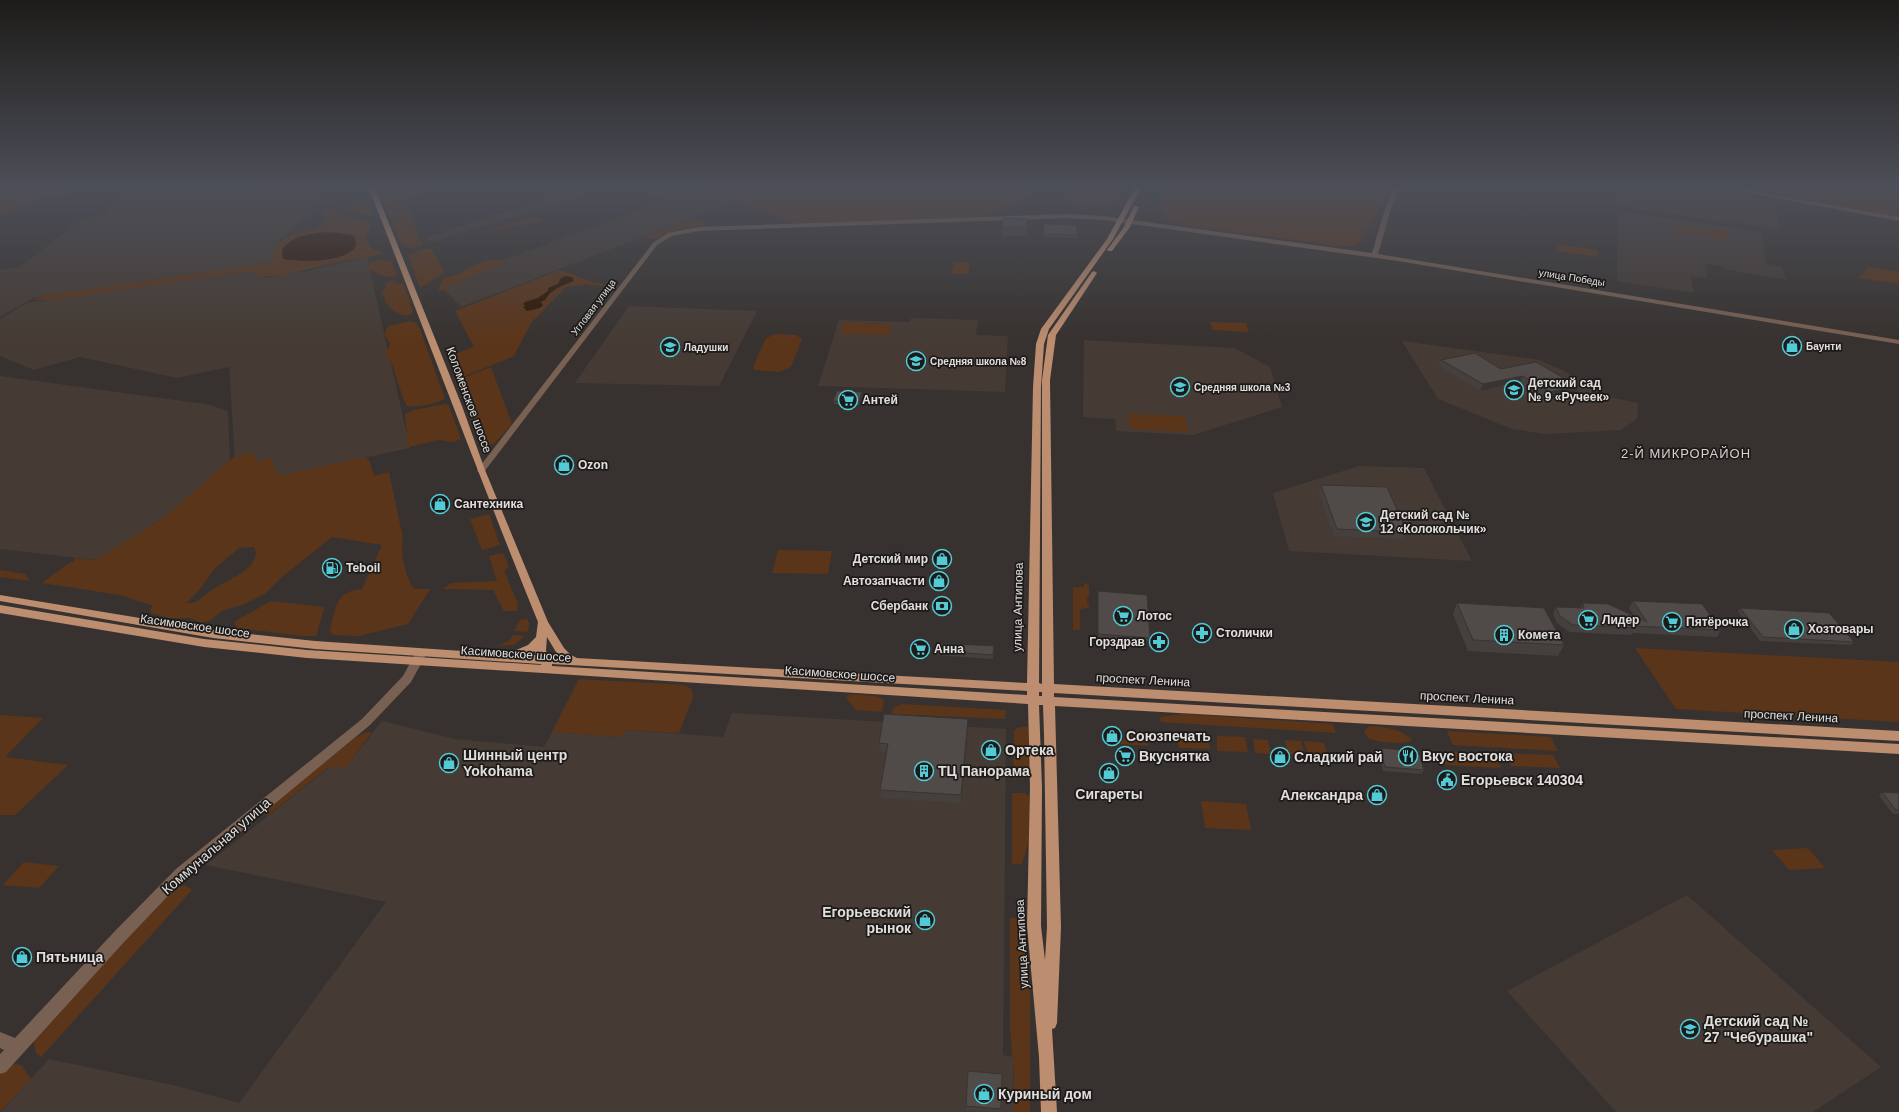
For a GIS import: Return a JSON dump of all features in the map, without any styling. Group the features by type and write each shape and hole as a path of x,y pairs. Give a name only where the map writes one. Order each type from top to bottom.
{"main road":[{"name":"Коломенское шоссе","path":"392,238 416,297 480,470 543,622 554,653 543,661"},
{"name":"улица Антипова","path":"1049,1112 1047,1057 1034,926 1036,787 1034,694 1037,390 1040,344 1045,329 1111,238"},
{"name":"улица Антипова","path":"1047,1057 1054,927 1048,695 1046,380 1049,349 1052,335 1057,324 1114,238"},
{"name":"Касимовское шоссе","path":"0,598 213,634 509,668 706,675 1034,694"},
{"name":"Касимовское шоссе","path":"0,609 204,643 307,654 419,658 492,658 577,663 706,675"},
{"path":"492,658 524,652 548,637 563,654 577,663"},
{"path":"509,668 543,661 552,668 562,671"},
{"name":"проспект Ленина","path":"1034,694 1688,737 1899,749"},
{"name":"проспект Ленина","path":"1048,695 1785,729 1899,736"},
{"path":"1679,724 1688,737"},
{"path":"1785,729 1796,743"}],"street":[{"name":"Угловая улица","path":"480,470 636,266 658,241 664,238"},
{"name":"улица Победы","path":"1249,238 1375,255 1899,342"},
{"path":"1375,255 1380,238"},
{"name":"Коммунальная улица","path":"0,1066 181,872 366,722 407,679 419,658"},
{"path":"0,1040 17,1047"}],"shaded area":[{"path":"58,238 282,238 275,244 272,262 33,298 0,317 0,269 19,268"},
{"path":"287,238 300,238 306,260 338,258 354,249 352,238 366,238 373,249 384,254 333,263 282,276 258,276 250,272 243,272 53,300 34,300 44,296 272,262 275,244"},
{"path":"296,238 355,238 356,246 351,252 343,256 322,260 300,261 283,259 282,250"},
{"path":"399,238 420,238 423,246 411,248 402,246"},
{"path":"424,238 447,238 434,242"},
{"path":"564,238 640,238 461,307 443,288 501,261"},
{"path":"1278,238 1362,238 1358,244 1346,247"},
{"path":"1618,238 1763,238 1766,264 1782,267 1786,280 1723,269 1722,266 1706,264 1707,278 1691,276 1694,293 1617,281"},
{"path":"1709,238 1729,238 1730,241"},
{"path":"1556,244 1597,250 1598,257 1556,251"},
{"path":"425,249 432,249 445,272 420,288 408,255"},
{"path":"367,257 410,448 284,475 235,460 229,367 177,378 80,357 34,370 0,356 0,319 27,303 246,271 267,278 309,271"},
{"path":"381,260 391,261 397,274 395,276 385,277 370,270 368,263"},
{"path":"486,260 499,260 504,263 447,287 448,290 438,291 443,278 459,274"},
{"path":"954,262 970,263 968,274 951,274"},
{"path":"1869,267 1899,272 1899,284 1858,278"},
{"path":"560,270 593,282 606,284 603,286 586,285 566,287 531,323 514,356 460,378 452,355 474,347 455,311"},
{"path":"566,276 572,277 574,281 559,287 550,293 545,300 541,302 543,305 540,308 527,311 523,307 525,306 523,304 525,302 538,298 548,291 548,288 558,284 561,278"},
{"path":"397,280 394,284 403,283 410,299 413,312 410,315 395,312 388,306 389,304 386,303 384,296 381,295 383,290 386,288 386,282"},
{"name":"Ладушки","path":"629,306 757,311 719,386 575,383"},
{"name":"Средняя школа №8","path":"911,318 978,320 976,335 1008,336 1005,392 818,386 839,320 910,322"},
{"path":"411,321 416,323 420,329 445,399 421,406 407,406 393,367 386,355 390,344 384,334 387,328 389,326"},
{"path":"844,322 892,324 889,335 840,334"},
{"path":"1210,322 1246,323 1249,332 1213,330"},
{"path":"776,334 796,335 802,339 791,367 779,372 754,370 753,367 766,338"},
{"name":"Средняя школа №3","path":"1084,340 1234,348 1270,367 1282,407 1193,435 1116,431 1115,419 1083,417"},
{"name":"Детский сад № 9 «Ручеек»","path":"1402,341 1540,360 1564,371 1604,396 1638,403 1637,419 1621,430 1545,434 1512,429 1438,399"},
{"path":"491,367 512,424 495,443 485,446 458,380"},
{"path":"0,376 212,405 228,412 230,460 165,517 96,560 0,549"},
{"path":"446,404 449,406 461,439 453,442 438,440 408,447 405,414 414,410"},
{"path":"1128,414 1185,416 1188,432 1130,429"},
{"path":"254,452 256,462 272,458 275,472 284,475 365,457 369,460 374,476 389,472 403,538 402,551 408,578 414,589 430,589 408,624 359,636 334,635 331,633 330,630 338,602 346,593 353,590 362,589 382,545 332,537 281,578 265,594 242,605 222,611 211,620 202,623 190,618 168,618 151,613 150,609 153,606 120,595 42,583 69,563 75,561 74,558 96,560 165,517 236,456","holes":["254,547 256,554 254,561 243,572 211,590 198,601 186,603 199,590 216,567 239,548"]},
{"name":"Детский сад № 12 «Колокольчик»","path":"1359,466 1424,468 1472,561 1289,551 1273,493"},
{"path":"489,514 500,545 482,550 470,519"},
{"path":"778,550 832,551 828,574 772,573"},
{"path":"503,553 509,567 504,571 518,604 517,611 504,611 493,590 443,589 451,583 497,581 489,556"},
{"path":"0,570 25,574 30,581 0,577"},
{"path":"1084,582 1089,586 1089,597 1087,597 1087,603 1089,604 1089,607 1080,610 1080,630 1073,630 1073,587 1084,587"},
{"path":"271,601 323,607 324,609 316,636 302,636 237,628 234,622"},
{"path":"527,618 529,624 528,632 514,631 520,620"},
{"path":"513,635 525,636 514,645 497,646 510,640"},
{"path":"1635,648 1899,662 1899,722 1676,709"},
{"path":"579,679 684,685 691,689 693,692 693,697 679,733 625,730 622,737 552,732"},
{"path":"850,694 876,696 884,700 882,712 856,710 846,698"},
{"path":"902,704 1006,710 1005,719 892,714 893,708"},
{"path":"732,713 1006,729 1003,1055 1013,1057 1014,1112 1,1112 49,1059 177,1086 239,1103 386,902 206,865 330,767 346,767 382,721 454,739 544,747 552,732 622,737 625,730 723,737"},
{"path":"1183,714 1333,724 1336,733 1161,722 1159,717"},
{"path":"0,715 43,718 5,757 68,765 15,815 0,815"},
{"path":"1370,726 1387,728 1404,733 1412,740 1397,743 1376,741 1367,737 1364,731"},
{"path":"1019,727 1028,727 1029,775 1027,778 1013,779 1014,731"},
{"path":"1131,731 1146,732 1148,746 1120,744"},
{"path":"1447,731 1551,737 1558,751 1453,745"},
{"path":"372,732 346,767 329,767 267,816 265,814 270,806 356,737"},
{"path":"1177,734 1208,736 1210,749 1179,748"},
{"path":"1217,736 1245,737 1248,752 1217,751"},
{"path":"1253,739 1268,740 1271,754 1255,753"},
{"path":"1285,740 1301,741 1305,756 1288,755"},
{"path":"1304,741 1324,743 1329,758 1309,757"},
{"path":"1437,751 1495,754 1501,768 1442,765"},
{"path":"1505,753 1553,755 1560,768 1511,766"},
{"path":"1012,793 1025,793 1029,797 1029,840 1022,864 1012,864"},
{"path":"1201,801 1246,804 1251,830 1205,828"},
{"path":"1808,848 1825,868 1789,870 1772,850"},
{"path":"24,862 59,866 39,888 3,885"},
{"path":"185,885 192,890 41,1057 36,1053 33,1039 37,1032 173,890"},
{"name":"Детский сад № 27 \"Чебурашка\"","path":"1687,895 1881,1067 1813,1112 1616,1112 1507,991"},
{"path":"1010,918 1019,918 1030,976 1030,1112 1014,1112 1014,1073 1010,1029"},
{"path":"14,1064 21,1065 31,1079 0,1112 0,1075"}],"building":[{"path":"1475,353 1501,369 1536,362 1578,386 1550,392 1523,376 1483,384 1441,360"},
{"path":"837,391 862,392 859,402 833,401"},
{"path":"1321,485 1387,487 1407,532 1337,529"},
{"name":"Лотос","path":"1098,591 1147,595 1150,638 1098,634"},
{"path":"1633,601 1702,604 1721,630 1573,625 1560,616 1556,607 1584,608 1583,603 1608,604 1647,622"},
{"name":"Комета","path":"1457,603 1544,608 1564,645 1473,640"},
{"name":"Хозтовары","path":"1740,608 1829,613 1854,642 1763,637"},
{"path":"938,643 994,646 993,655 936,651"},
{"name":"ТЦ Панорама","path":"884,714 968,719 961,795 880,790 888,744 879,743"},
{"path":"1379,748 1418,751 1424,770 1385,767"},
{"path":"1882,792 1899,793 1899,810 1896,810"},
{"name":"Куриный дом","path":"968,1071 1002,1074 1001,1109 966,1106"}],"place":[{"name":"Баунти","path":"1792,346"},
{"name":"Ладушки","path":"670,347"},
{"name":"Средняя школа №8","path":"916,361"},
{"name":"Средняя школа №3","path":"1180,387"},
{"name":"Детский сад № 9 «Ручеек»","path":"1514,390"},
{"name":"Антей","path":"848,400"},
{"name":"Ozon","path":"564,465"},
{"name":"Сантехника","path":"440,504"},
{"name":"Детский сад № 12 «Колокольчик»","path":"1366,522"},
{"name":"Детский мир","path":"942,559"},
{"name":"Teboil","path":"332,568"},
{"name":"Автозапчасти","path":"939,581"},
{"name":"Сбербанк","path":"942,606"},
{"name":"Лотос","path":"1123,616"},
{"name":"Лидер","path":"1588,620"},
{"name":"Пятёрочка","path":"1672,622"},
{"name":"Хозтовары","path":"1794,629"},
{"name":"Столички","path":"1202,633"},
{"name":"Комета","path":"1504,635"},
{"name":"Горздрав","path":"1159,642"},
{"name":"Анна","path":"920,649"},
{"name":"Союзпечать","path":"1112,736"},
{"name":"Ортека","path":"991,750"},
{"name":"Вкуснятка","path":"1125,756"},
{"name":"Вкус востока","path":"1408,756"},
{"name":"Сладкий рай","path":"1280,757"},
{"name":"Шинный центр Yokohama","path":"449,763"},
{"name":"ТЦ Панорама","path":"924,771"},
{"name":"Сигареты","path":"1109,773"},
{"name":"Егорьевск 140304","path":"1447,780"},
{"name":"Александра","path":"1377,795"},
{"name":"Егорьевский рынок","path":"925,920"},
{"name":"Пятьница","path":"22,957"},
{"name":"Детский сад № 27 \"Чебурашка\"","path":"1690,1029"},
{"name":"Куриный дом","path":"984,1094"}],"district":[{"name":"2-Й МИКРОРАЙОН","path":"1686,453"}]}
